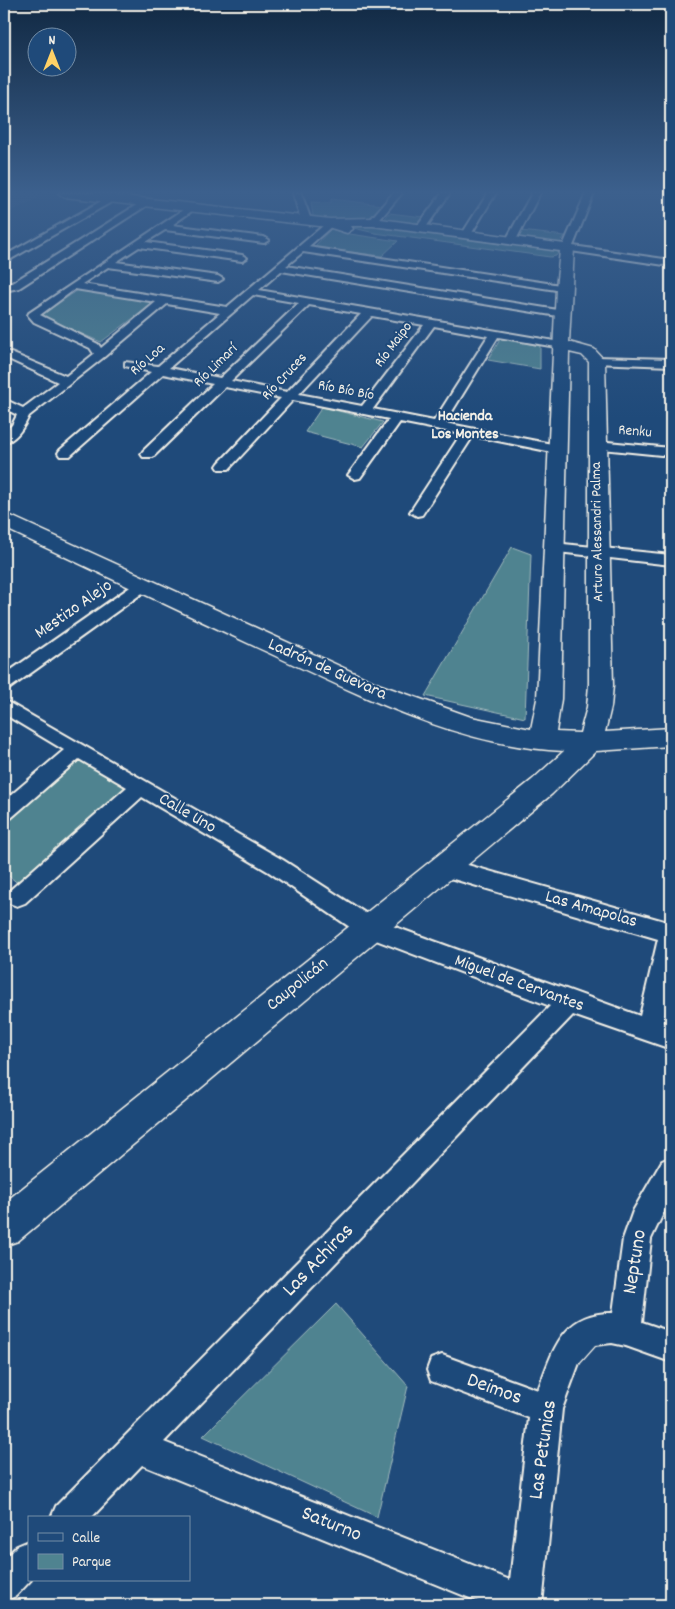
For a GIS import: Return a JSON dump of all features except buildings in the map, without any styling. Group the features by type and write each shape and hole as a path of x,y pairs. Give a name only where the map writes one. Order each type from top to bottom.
{"street":[{"path":"4,288 15,286 43,268"},
{"path":"100,355 94,346 38,320 33,315 101,268"},
{"path":"137,268 218,279"},
{"name":"Río Loa","path":"65,453 280,268"},
{"path":"281,268 564,314"},
{"path":"434,268 563,288"},
{"path":"541,740 548,718 550,699 556,449 564,314 563,268"},
{"path":"73,286 230,311"},
{"path":"253,292 562,345 588,352 596,361 671,363"},
{"path":"4,439 17,427 24,414 100,355 165,300"},
{"name":"Río Limarí","path":"148,454 307,301"},
{"name":"Río Cruces","path":"224,466 369,312"},
{"name":"Río Maipo","path":"364,412 432,322"},
{"path":"437,426 495,333"},
{"path":"4,353 67,381"},
{"name":"Arturo Alessandri Palma","path":"590,742 599,707 601,684 596,361"},
{"name":"Río Bío Bío","path":"128,364 556,449"},
{"path":"4,403 24,414"},
{"path":"355,474 396,418"},
{"path":"417,512 468,432"},
{"name":"Renku","path":"597,445 671,452"},
{"name":"Ladrón de Guevara","path":"4,520 142,586 403,704 454,723 541,740 590,742 671,738"},
{"path":"554,548 671,560"},
{"name":"Mestizo Alejo","path":"4,684 142,586"},
{"path":"4,662 21,672"},
{"name":"Calle Uno","path":"4,706 276,866 368,928"},
{"path":"515,735 530,744 540,755 544,766 542,787"},
{"name":"Caupolicán","path":"4,1226 542,787 590,742"},
{"path":"4,812 78,749"},
{"path":"17,897 140,786"},
{"name":"Las Amapolas","path":"443,867 671,933 649,1031"},
{"name":"Miguel de Cervantes","path":"368,928 569,1003 671,1038"},
{"name":"Las Achiras","path":"70,1516 569,1003"},
{"name":"Neptuno","path":"626,1332 637,1239 642,1221 671,1170"},
{"name":"Las Petunias","path":"525,1604 546,1409 567,1353 575,1342 586,1333 598,1329 612,1328 671,1347"},
{"name":"Deimos","path":"442,1370 546,1409"},
{"name":"Saturno","path":"137,1447 525,1604"},
{"path":"4,1584 28,1559"}],"green space":[{"path":"78,290 155,302 101,342 40,316"},
{"path":"501,338 540,346 540,369 488,360"},
{"path":"322,407 383,422 363,447 305,432"},
{"path":"512,547 531,554 525,718 425,696"},
{"path":"84,757 132,788 20,885 4,872 4,823"},
{"path":"336,1304 408,1386 377,1517 203,1436"}],"district":[{"name":"Hacienda Los Montes","path":"465,425"}]}
